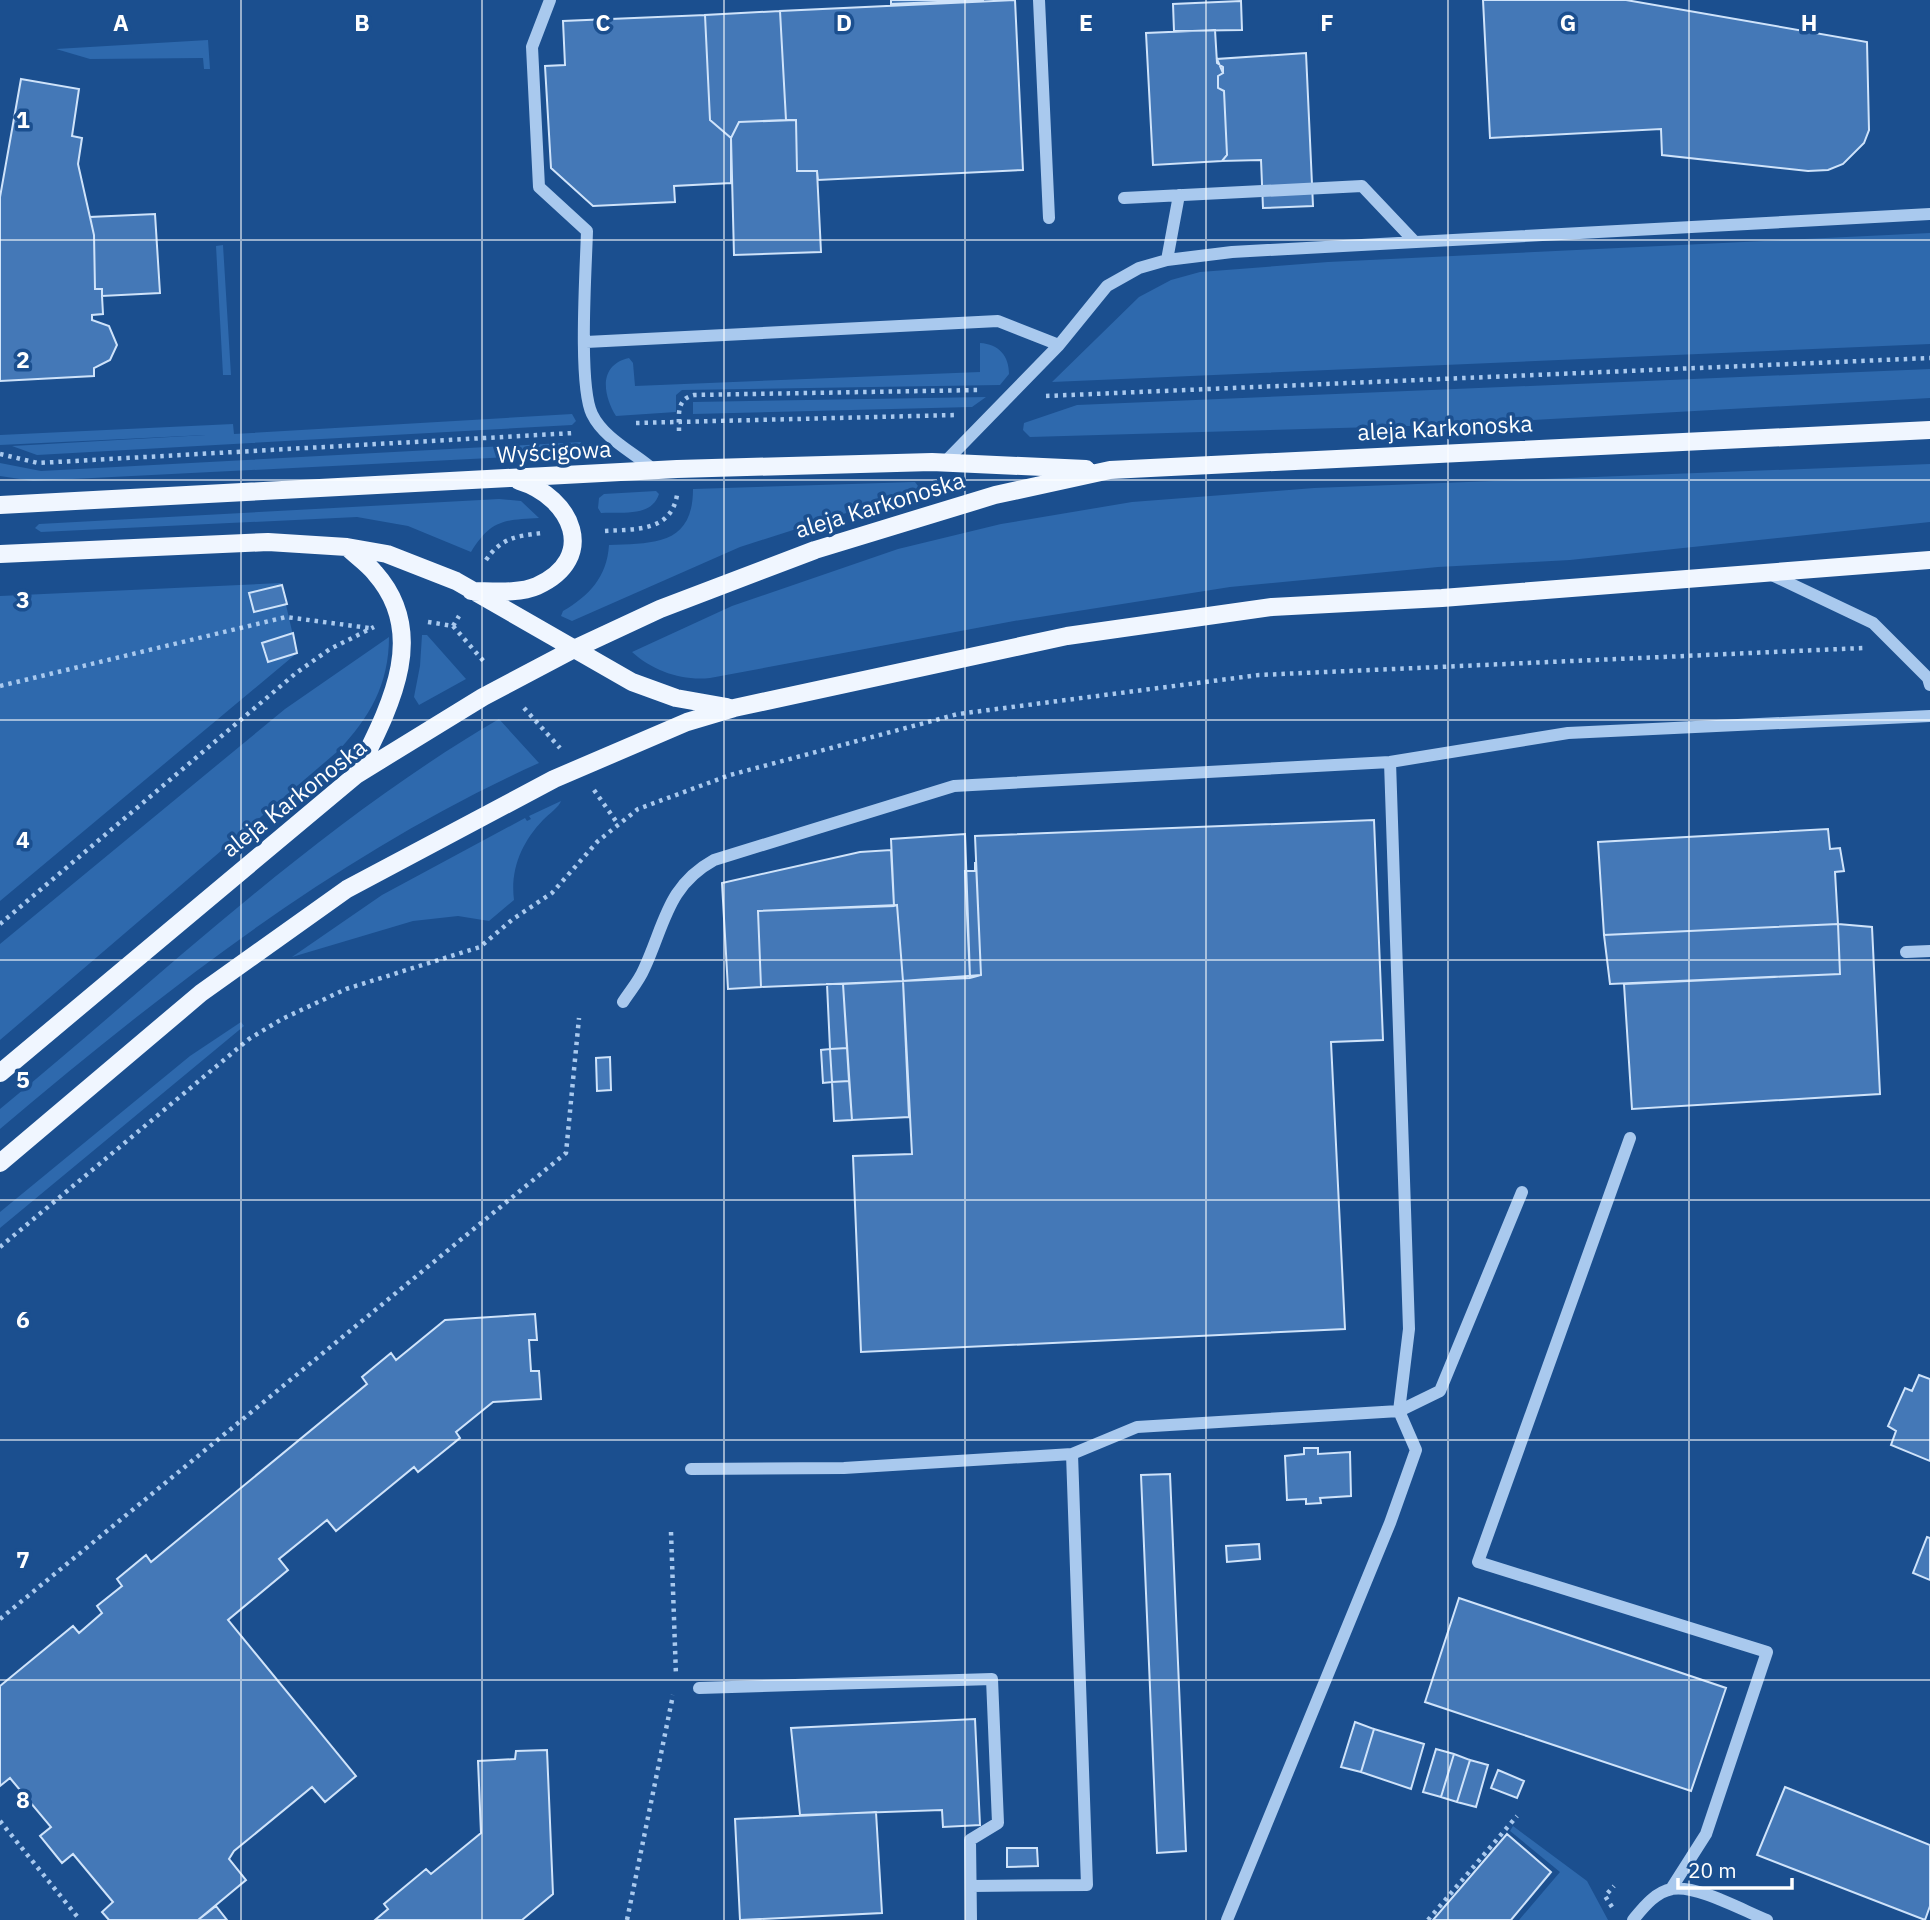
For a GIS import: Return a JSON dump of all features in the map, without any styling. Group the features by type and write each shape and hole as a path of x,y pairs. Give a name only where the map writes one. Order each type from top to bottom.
{"main road":[{"name":"aleja Karkonoska","path":"0,1073 356,775 483,697 572,650 660,608 815,550 995,495 1110,470 1930,430"},
{"name":"Wyścigowa","path":"0,505 655,471 945,462 1110,470"},
{"path":"471,591 536,586 554,574 571,551 573,532 567,516 557,502 535,487 511,478"},
{"path":"0,554 268,542 346,547 417,564 654,692 734,708"},
{"path":"346,547 375,573 391,595 402,623 403,651 396,685 356,775"},
{"path":"0,1163 201,993 347,889 554,779 687,722 734,708 1067,636 1272,607 1442,598 1761,571 1930,560"}],"street":[{"path":"550,0 532,47 531,58 540,187 587,231 586,383 591,413 610,436 655,471"},
{"path":"1040,0 1049,218"},
{"path":"1124,198 1362,186 1415,242"},
{"path":"1167,260 1179,195"},
{"path":"945,462 1009,400 1107,286 1139,268 1167,260 1232,252 1930,214"},
{"path":"586,342 998,321 1059,345"},
{"path":"1761,571 1874,623 1928,678 1930,685"},
{"path":"623,1002 643,972 669,904 688,876 714,860 954,786 1390,762 1568,733 1930,716"},
{"path":"1227,1920 1390,1523 1416,1450 1399,1411 1409,1329 1390,762"},
{"path":"1906,952 1930,951"},
{"path":"1630,1138 1478,1562 1767,1652 1706,1834 1671,1889"},
{"path":"691,1469 844,1468 1072,1454 1137,1427 1399,1411 1440,1391 1522,1192"},
{"path":"971,1886 1087,1885 1072,1454"},
{"path":"699,1688 992,1679 998,1823 970,1840 971,1920"},
{"path":"1633,1920 1657,1895 1671,1889 1697,1892 1767,1920"}],"path":[{"path":"1040,397 1930,358"},
{"path":"679,431 680,404 686,397 694,395 985,390 1009,400"},
{"path":"631,423 958,415"},
{"path":"0,454 38,463 584,433"},
{"path":"605,531 646,528 663,522 671,512 678,487"},
{"path":"486,560 496,546 507,539 544,533"},
{"path":"453,625 463,609"},
{"path":"0,686 286,617 370,628 330,649 296,673 0,924"},
{"path":"418,621 453,625 487,666"},
{"path":"0,1247 249,1039 282,1019 346,989 480,947 513,919 552,894 618,824 638,809 669,796 757,768 958,714 1259,675 1893,645"},
{"path":"522,706 565,752"},
{"path":"607,805 618,824"},
{"path":"0,1619 566,1153 579,1017"},
{"path":"671,1532 676,1679"},
{"path":"627,1920 673,1692"},
{"path":"1428,1920 1517,1816"},
{"path":"0,1821 80,1920"},
{"path":"1605,1896 1615,1885"}],"shaded area":[{"path":"208,40 210,69 204,69 203,58 90,59 56,49"},
{"path":"1930,233 1930,344 1052,382 1139,297 1171,280 1200,272 1328,262"},
{"path":"223,245 231,375 223,375 216,246"},
{"path":"980,343 993,346 1005,357 1009,374 1000,385 682,390 676,395 676,412 616,416 606,390 608,374 612,367 629,358 633,363 635,386 980,372"},
{"path":"1930,369 1930,398 1444,425 1030,437 1023,430 1024,423 1077,405"},
{"path":"986,397 972,407 693,414 693,402"},
{"path":"572,414 576,421 572,425 37,455 12,446 206,435 0,445 0,435 233,424 234,434"},
{"path":"581,442 577,452 570,454 33,481 0,476 0,463 41,471"},
{"path":"1930,464 1930,522 1570,560 1438,567 1230,587 1014,621 710,678 689,678 668,673 632,652 732,606 898,549 1001,524 1132,502 1314,488"},
{"path":"915,482 918,486 915,491 740,547 572,621 561,616 563,611 581,599 595,584 605,567 609,545 655,541 668,538 678,531 686,522 691,508 693,489"},
{"path":"656,491 659,494 655,501 643,510 601,513 598,508 599,498 604,494"},
{"path":"499,499 521,501 539,518 499,524 485,533 471,552 408,526 357,517 41,532 35,528 39,524"},
{"path":"281,583 297,653 0,901 0,596"},
{"path":"422,635 427,635 466,679 419,705 414,697"},
{"path":"389,637 386,670 376,699 338,751 0,1040 0,944 285,709"},
{"path":"499,719 539,763 394,838 257,927 127,1025 0,1129 0,1109 242,904 367,806"},
{"path":"561,801 529,837 519,857 514,878 514,900 489,921 458,916 413,921 292,957 382,895"},
{"path":"241,1022 244,1026 0,1228 0,1212 190,1056"},
{"path":"1513,1826 1587,1881 1608,1920 1519,1920 1560,1872 1510,1831"}],"building":[{"path":"891,0 984,0 891,4"},
{"path":"1015,0 1023,170 818,180 817,171 797,171 796,120 786,120 780,11"},
{"path":"1483,0 1626,0 1867,42 1869,130 1864,143 1843,164 1828,170 1808,171 1662,155 1661,129 1490,138"},
{"path":"1241,1 1242,30 1174,31 1173,4"},
{"path":"780,11 786,120 739,122 731,138 710,120 705,15"},
{"path":"705,15 710,120 731,138 731,183 674,186 675,202 593,206 551,168 545,66 565,65 563,21"},
{"path":"1215,30 1217,63 1223,67 1223,73 1218,76 1218,88 1224,91 1227,155 1222,161 1153,165 1146,33"},
{"path":"1306,53 1313,206 1263,208 1261,160 1222,161 1227,155 1224,91 1218,88 1218,76 1223,73 1217,59"},
{"path":"21,79 79,89 72,136 82,138 78,164 94,235 95,289 102,289 103,314 92,315 92,320 109,326 117,345 110,360 94,368 94,376 0,381 0,197"},
{"path":"796,120 797,171 817,171 821,252 734,255 731,138 739,122"},
{"path":"155,214 160,293 102,296 102,289 95,289 94,235 90,217"},
{"path":"282,585 287,604 254,612 249,593"},
{"path":"293,633 297,653 268,662 262,643"},
{"path":"1374,820 1383,1040 1331,1042 1345,1329 861,1352 853,1156 912,1154 903,981 981,975 975,836"},
{"path":"1828,829 1830,849 1840,848 1844,871 1835,872 1838,924 1604,935 1598,842"},
{"path":"965,834 970,978 903,981 897,905 894,906 891,839"},
{"path":"891,850 894,906 758,911 761,987 728,989 722,883 860,852"},
{"path":"975,863 981,975 970,978 965,871 975,871"},
{"path":"897,905 903,981 761,987 758,911"},
{"path":"1838,924 1840,974 1610,984 1604,935"},
{"path":"1838,924 1872,927 1880,1094 1632,1109 1624,984 1840,974"},
{"path":"903,981 909,1117 852,1120 843,984"},
{"path":"827,984 843,984 847,1048 830,1049"},
{"path":"847,1048 849,1081 832,1082 830,1049"},
{"path":"830,1049 832,1082 823,1083 821,1050"},
{"path":"610,1057 611,1090 597,1091 596,1058"},
{"path":"849,1081 852,1120 834,1121 832,1082"},
{"path":"535,1314 537,1340 529,1340 531,1371 539,1371 541,1399 493,1402 456,1432 460,1438 418,1472 414,1467 336,1531 327,1520 279,1559 288,1570 228,1620 356,1776 325,1802 312,1787 234,1851 229,1859 246,1880 198,1920 109,1920 102,1912 113,1902 73,1854 62,1863 40,1836 51,1827 10,1778 0,1786 0,1686 73,1626 79,1633 102,1613 97,1606 122,1586 117,1579 146,1555 151,1562 367,1384 362,1377 391,1353 396,1360 445,1320"},
{"path":"1919,1375 1930,1379 1930,1461 1891,1445 1896,1431 1888,1426 1905,1388 1912,1391"},
{"path":"1304,1448 1318,1448 1318,1454 1350,1452 1351,1496 1320,1498 1321,1503 1306,1504 1306,1499 1287,1500 1285,1456 1304,1454"},
{"path":"1170,1474 1186,1851 1157,1853 1141,1475"},
{"path":"1927,1537 1930,1538 1930,1580 1913,1573"},
{"path":"1259,1544 1260,1559 1227,1562 1226,1546"},
{"path":"1459,1598 1726,1688 1691,1791 1425,1702"},
{"path":"975,1719 980,1825 943,1827 942,1810 800,1815 791,1728"},
{"path":"1355,1722 1374,1729 1361,1772 1341,1767"},
{"path":"1374,1729 1424,1744 1411,1789 1361,1772"},
{"path":"1436,1749 1454,1754 1441,1797 1423,1792"},
{"path":"547,1750 553,1894 522,1920 375,1920 388,1909 384,1904 426,1869 431,1874 481,1833 478,1761 515,1759 516,1751"},
{"path":"1454,1754 1470,1760 1457,1802 1441,1797"},
{"path":"1470,1760 1488,1765 1476,1807 1457,1802"},
{"path":"1498,1770 1524,1781 1517,1798 1491,1788"},
{"path":"1785,1787 1930,1845 1930,1906 1925,1920 1757,1855"},
{"path":"876,1812 882,1913 740,1920 735,1819"},
{"path":"1507,1834 1551,1872 1511,1920 1433,1920"},
{"path":"1007,1848 1037,1848 1038,1866 1007,1867"},
{"path":"216,1906 227,1920 198,1920"}]}
